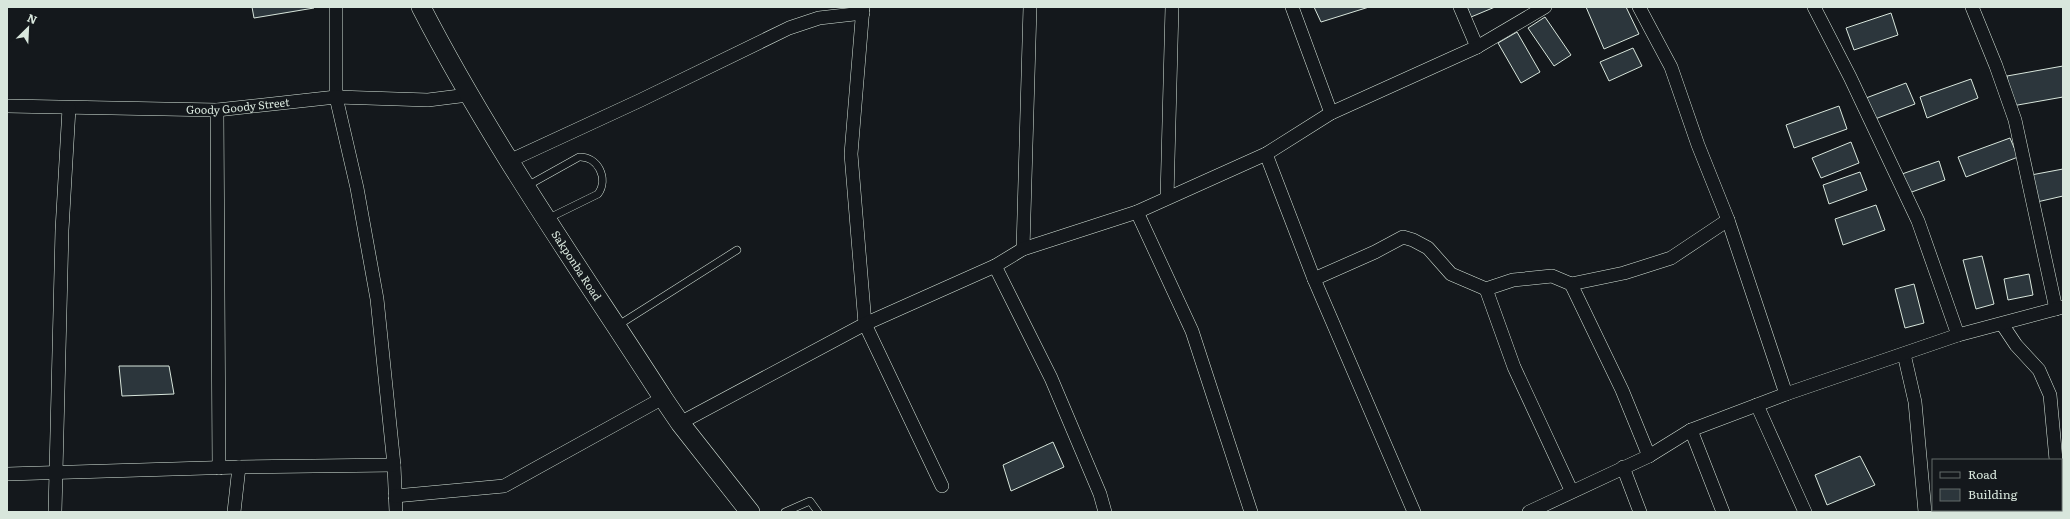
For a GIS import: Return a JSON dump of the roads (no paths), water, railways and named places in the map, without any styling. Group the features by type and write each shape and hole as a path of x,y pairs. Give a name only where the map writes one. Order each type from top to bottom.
{"main road":[{"name":"Sakponba Road","path":"421,7 468,95 509,162 680,423 750,512"}],"street":[{"path":"336,7 336,98 357,188 377,299 394,465 396,512"},
{"path":"1023,250 1030,7"},
{"path":"1167,198 1172,7"},
{"path":"1292,7 1331,113"},
{"path":"1460,7 1477,47"},
{"path":"680,423 865,324 995,266 1023,250 1137,212 1266,154 1331,113 1477,47 1545,7"},
{"path":"1639,7 1671,67 1698,145 1728,220 1786,394"},
{"path":"1814,7 1850,77 1918,221 1958,336"},
{"path":"1529,512 1572,490 1649,456 1691,430 1786,394 1958,336 2060,308 2015,120 1996,66 1972,7"},
{"path":"509,162 789,28 819,18 863,10 851,154 865,324 942,486"},
{"name":"Goody Goody Street","path":"7,106 217,110 336,98 428,100 468,95"},
{"path":"55,512 62,230 70,108"},
{"path":"217,110 219,468"},
{"path":"1266,154 1314,279 1414,512"},
{"path":"1137,212 1192,331 1251,512"},
{"path":"1314,279 1369,255 1403,237 1413,240 1428,248 1451,274 1486,289 1513,280 1552,276 1571,284 1624,273 1671,258 1728,220"},
{"path":"995,266 1051,378 1100,494 1105,512"},
{"path":"1571,284 1622,390 1649,456"},
{"path":"1486,289 1514,367 1572,490"},
{"path":"2002,324 2016,345 2039,370 2050,395 2056,459"},
{"path":"1904,354 1915,402 1925,512"},
{"path":"395,496 504,486 663,398"},
{"path":"1757,405 1805,512"},
{"path":"1691,430 1724,512"},
{"path":"7,474 239,467 394,465"},
{"path":"234,512 239,467"},
{"path":"1623,467 1640,512"}],"lane":[{"path":"526,187 579,157 586,157 593,160 604,179 602,188 598,194 547,219"},
{"path":"617,326 737,250"},
{"path":"785,512 810,501 818,512"}]}
